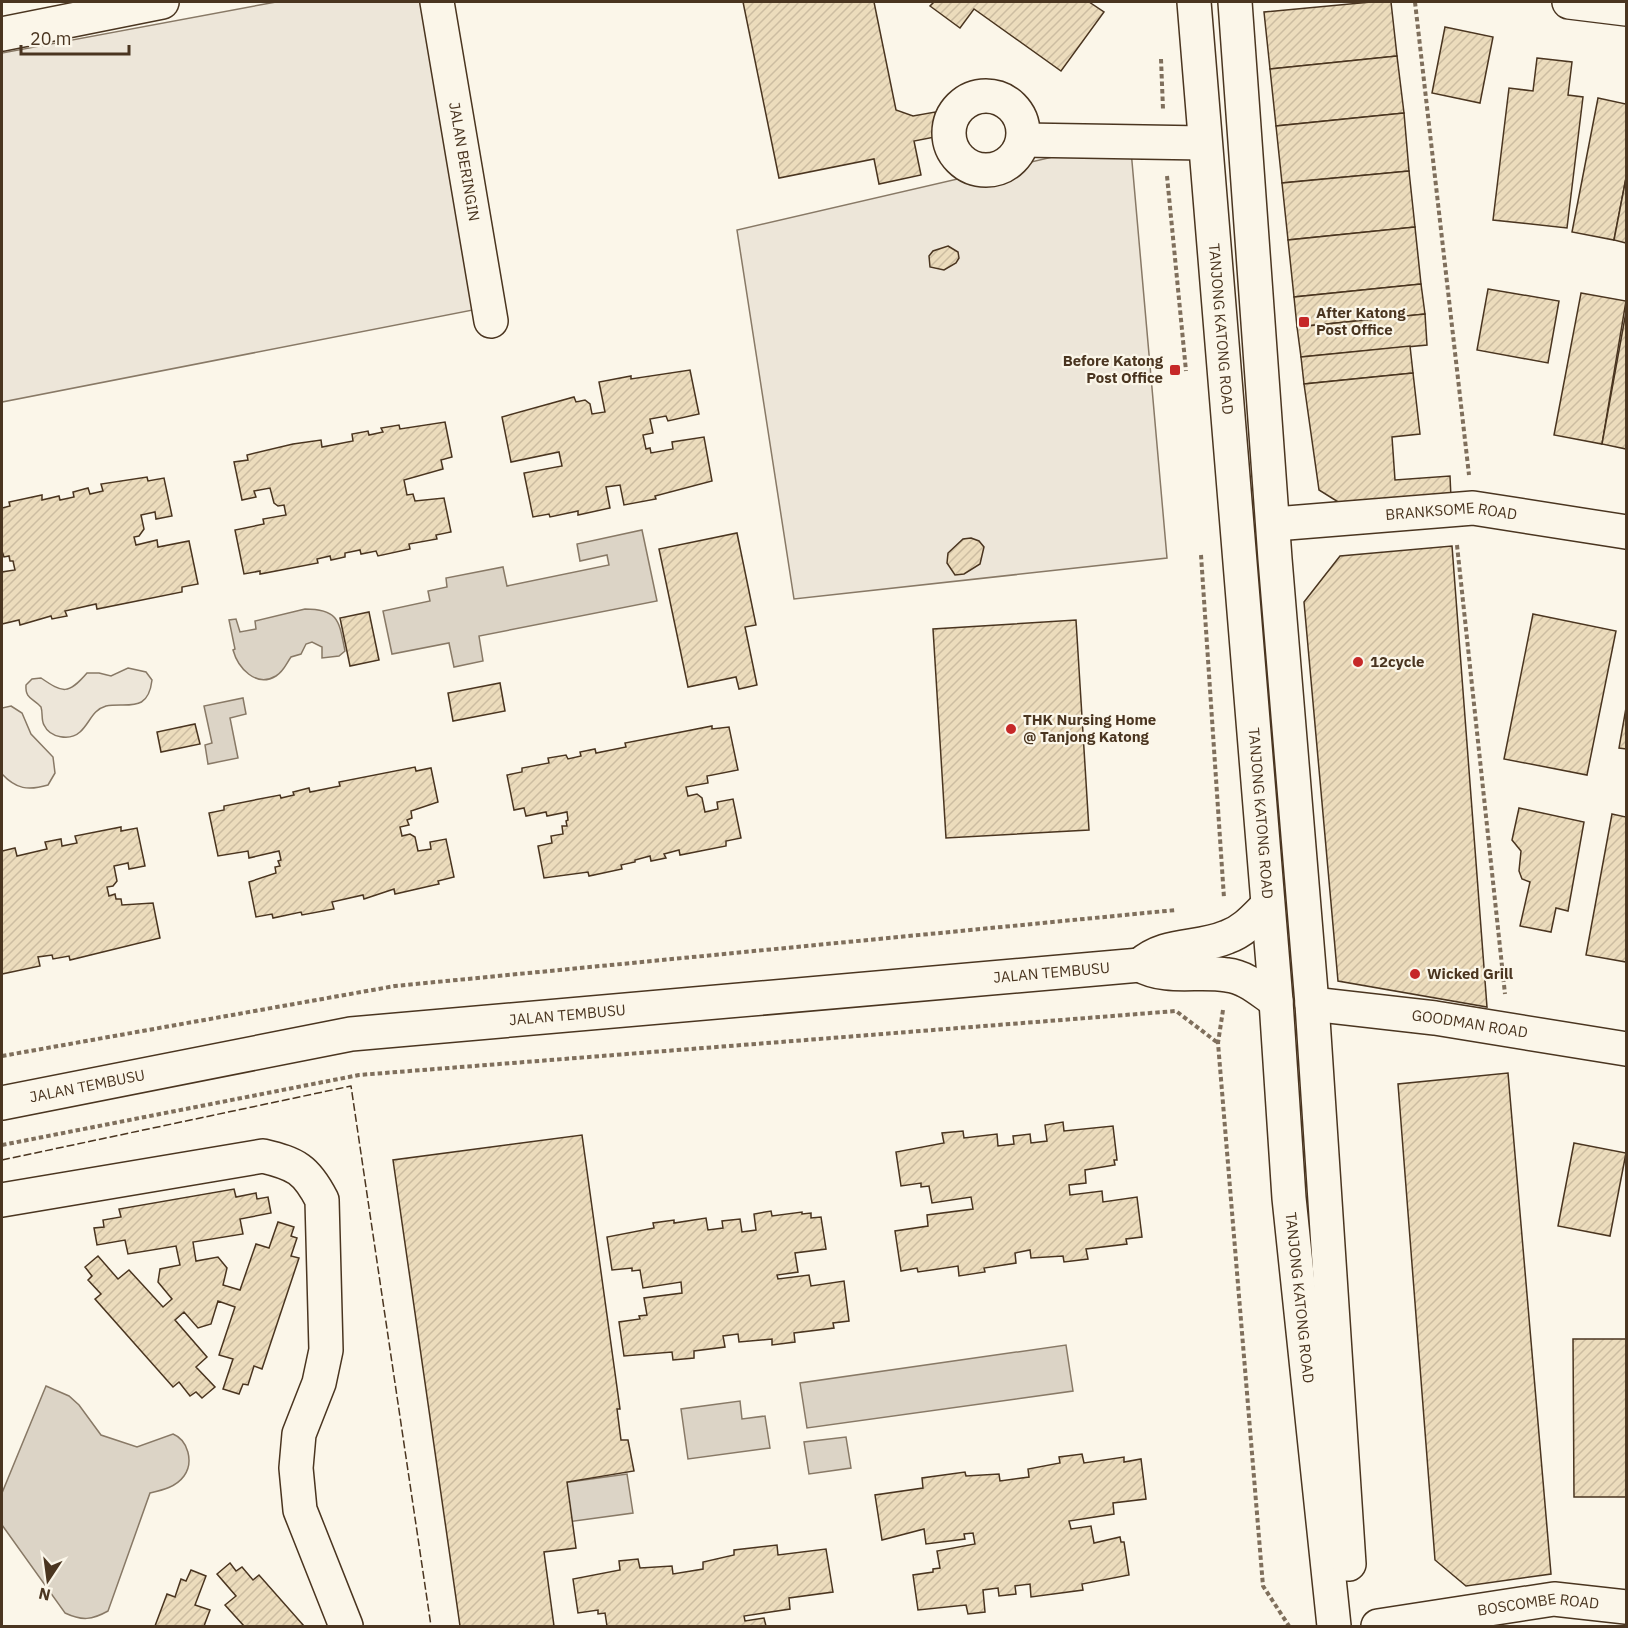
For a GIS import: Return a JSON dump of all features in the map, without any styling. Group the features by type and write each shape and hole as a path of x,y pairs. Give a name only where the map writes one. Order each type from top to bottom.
{"main road":[{"path":"2,34 162,2"},
{"name":"JALAN BERINGIN","path":"437,2 491,321"},
{"name":"TANJONG KATONG ROAD","path":"1194,2 1276,1001 1289,1198 1334,1626"},
{"name":"TANJONG KATONG ROAD","path":"1235,2 1312,1004 1353,1626"},
{"path":"1569,2 1626,9"},
{"path":"1023,140 1204,143"},
{"name":"BRANKSOME ROAD","path":"1275,524 1463,509 1626,532"},
{"path":"1267,906 1246,927 1227,938 1163,950 1140,965 1149,970 1170,974 1228,975 1254,985 1276,1001"},
{"name":"JALAN TEMBUSU","path":"2,1103 351,1034 1140,965"},
{"name":"GOODMAN ROAD","path":"1312,1004 1436,1018 1626,1049"},
{"path":"2,1200 263,1156 292,1163 311,1178 322,1200 326,1350 319,1383 299,1434 296,1468 300,1510 346,1626"},
{"name":"BOSCOMBE ROAD","path":"1378,1626 1554,1599 1626,1607"}],"path":[{"path":"1415,2 1463,509 1505,1001"},
{"path":"1160,49 1163,118"},
{"path":"1166,166 1187,382"},
{"path":"1201,552 1227,938"},
{"path":"2,1056 395,986 1177,910"},
{"path":"1228,975 1218,1043 1263,1586 1289,1626"},
{"path":"2,1145 359,1076 1176,1011 1218,1043"}],"shaded area":[{"path":"276,2 425,2 473,310 2,402 2,53"},
{"path":"1130,139 1167,558 794,599 737,230"},
{"path":"642,530 657,601 479,636 483,661 454,667 449,643 392,654 383,611 430,601 428,591 447,587 446,578 503,567 507,586 609,565 607,555 580,561 577,544"},
{"path":"305,609 325,611 336,619 345,651 339,656 322,658 322,647 312,642 306,644 301,654 291,657 276,676 262,680 249,674 235,657 229,620 236,619 240,632 256,629 255,621"},
{"path":"128,668 146,672 152,680 146,698 135,704 101,708 80,732 71,737 60,737 47,729 43,723 41,707 27,693 26,685 32,679 41,678 55,687 65,689 75,685 87,673 111,676"},
{"path":"243,698 246,714 230,718 238,758 208,764 205,745 212,743 204,706"},
{"path":"11,706 22,713 31,734 53,757 55,773 48,785 34,788 17,786 2,774 2,708"},
{"path":"1066,1345 1073,1391 807,1428 800,1383"},
{"path":"46,1386 69,1396 79,1405 101,1435 137,1447 173,1434 182,1441 188,1452 189,1464 181,1480 169,1488 150,1493 108,1611 92,1618 82,1618 65,1613 2,1525 2,1493"},
{"path":"740,1401 742,1419 765,1416 770,1448 688,1459 681,1409"},
{"path":"846,1437 851,1468 809,1474 804,1442"},
{"path":"627,1474 633,1513 560,1523 555,1484"}],"building":[{"path":"743,2 874,2 896,110 913,116 935,112 940,136 914,141 921,175 879,184 874,159 779,178"},
{"path":"934,2 1089,2 1104,12 1061,71 974,9 960,28 930,6"},
{"path":"1391,2 1397,56 1270,69 1264,12"},
{"path":"1445,27 1493,37 1480,103 1432,93"},
{"path":"1397,56 1404,113 1276,126 1270,69"},
{"path":"1537,58 1572,62 1568,95 1583,97 1567,228 1493,220 1509,88 1533,91"},
{"path":"1598,98 1626,104 1626,178 1614,240 1572,232"},
{"path":"1404,113 1409,171 1282,183 1276,126"},
{"path":"1409,171 1415,227 1288,240 1282,183"},
{"path":"1626,178 1626,243 1614,240"},
{"path":"1415,227 1421,284 1294,297 1288,240"},
{"path":"948,246 958,252 959,258 956,263 944,270 930,267 929,256 933,251"},
{"path":"1421,284 1425,314 1297,327 1294,297"},
{"path":"1488,289 1559,301 1548,363 1477,350"},
{"path":"1581,293 1626,301 1602,444 1554,435"},
{"path":"1626,312 1626,449 1602,444"},
{"path":"1425,314 1427,345 1301,357 1297,327"},
{"path":"1410,346 1413,373 1304,384 1301,357"},
{"path":"690,370 699,414 668,421 666,416 650,419 653,433 643,435 646,449 650,448 651,453 673,449 672,442 704,437 712,481 655,496 656,499 624,505 620,485 606,487 610,508 578,515 578,511 550,517 549,514 533,517 524,473 562,466 559,452 511,462 502,417 574,397 576,402 585,400 590,404 592,414 605,412 599,382"},
{"path":"1413,373 1420,434 1392,437 1395,480 1450,476 1451,498 1343,505 1319,490 1304,384"},
{"path":"445,422 452,457 441,460 443,469 404,480 407,495 413,494 415,501 444,498 451,532 436,535 437,539 409,544 410,549 378,556 376,551 361,554 360,550 345,553 345,557 331,560 330,556 317,559 318,563 260,574 260,571 244,574 235,530 264,524 263,519 286,515 284,505 278,506 274,503 270,488 254,491 256,497 242,500 234,462 248,460 247,455 293,444 321,440 322,447 353,441 352,434 368,431 369,435 383,432 381,428 399,425 400,429"},
{"path":"147,477 148,481 164,478 172,516 156,519 155,512 141,515 144,529 139,536 134,537 136,545 157,540 158,547 189,541 198,584 182,587 182,592 97,609 96,604 65,611 67,616 52,619 51,616 20,625 19,620 2,624 2,572 15,570 13,561 10,561 9,556 4,557 2,551 2,508 10,506 9,502 42,495 42,500 59,496 60,500 74,497 73,492 88,488 90,494 103,491 101,484"},
{"path":"737,533 756,625 745,627 757,685 739,689 736,677 688,687 659,549"},
{"path":"971,538 979,541 984,547 980,564 964,574 955,575 947,563 948,553 963,539"},
{"path":"1452,546 1487,1007 1338,981 1304,602 1340,556"},
{"path":"369,612 379,660 350,666 340,618"},
{"path":"1533,614 1616,631 1587,775 1504,759"},
{"name":"THK Nursing Home @ Tanjong Katong","path":"1076,620 1089,830 946,838 933,629"},
{"path":"500,683 505,711 453,721 448,693"},
{"path":"1626,708 1626,749 1619,748"},
{"path":"195,724 200,744 161,752 157,732"},
{"path":"712,726 712,729 729,727 738,770 707,776 708,783 686,787 688,796 697,794 702,798 705,812 718,809 717,802 733,799 741,838 726,841 726,846 680,855 679,850 664,854 666,858 651,861 650,856 621,865 622,869 589,876 588,872 544,878 538,846 552,843 551,836 563,834 562,826 567,826 567,812 547,816 546,812 526,816 524,808 514,810 507,775 522,772 522,768 549,763 548,758 566,755 568,759 581,756 580,752 595,749 596,753 626,747 625,743"},
{"path":"415,767 416,771 431,768 438,802 411,811 412,818 407,820 409,825 400,827 402,836 410,834 415,837 418,851 431,849 430,842 446,839 454,877 438,881 439,884 395,894 394,889 364,899 363,895 332,902 334,909 302,915 301,912 273,918 272,914 256,917 249,882 276,873 275,867 280,866 278,861 281,860 279,851 249,858 248,851 218,856 209,813 224,810 224,806 280,795 281,798 309,788 310,792 340,786 339,782"},
{"path":"1519,808 1584,822 1568,911 1556,908 1551,932 1520,926 1530,882 1522,879 1519,871 1521,851 1512,840"},
{"path":"1612,814 1626,817 1626,962 1586,955"},
{"path":"121,827 121,831 137,828 145,866 129,869 128,863 114,866 117,881 113,886 107,887 109,896 115,894 116,899 121,899 122,905 153,903 160,938 70,960 69,956 53,959 52,955 38,957 40,966 2,974 2,851 15,848 17,856 47,849 45,842 61,839 62,846 77,843 75,836"},
{"path":"1508,1073 1551,1574 1466,1586 1435,1560 1398,1084"},
{"path":"1063,1122 1064,1131 1113,1126 1117,1160 1114,1160 1115,1165 1085,1170 1086,1183 1069,1185 1070,1195 1102,1191 1103,1202 1137,1197 1142,1237 1126,1239 1127,1244 1086,1249 1088,1259 1064,1262 1063,1256 1031,1258 1030,1250 1015,1253 1016,1263 984,1268 985,1272 959,1276 958,1266 918,1272 917,1268 901,1271 895,1231 928,1226 927,1215 973,1209 971,1197 932,1203 929,1186 921,1187 921,1183 901,1186 896,1152 944,1143 942,1133 963,1131 964,1138 997,1134 998,1146 1014,1144 1013,1136 1030,1134 1031,1143 1047,1141 1045,1125"},
{"path":"582,1135 620,1409 617,1409 621,1440 628,1440 634,1471 567,1482 576,1548 544,1552 554,1626 460,1626 393,1160"},
{"path":"1574,1143 1626,1153 1610,1236 1558,1226"},
{"path":"234,1189 236,1197 256,1193 257,1199 268,1197 271,1213 240,1219 243,1234 193,1242 196,1261 218,1257 227,1268 223,1285 240,1290 256,1244 269,1248 278,1222 294,1227 291,1236 297,1238 291,1256 299,1258 262,1369 254,1366 248,1385 243,1384 239,1394 223,1389 233,1359 219,1355 235,1307 218,1301 211,1324 198,1328 184,1312 175,1320 207,1357 196,1367 215,1387 202,1398 196,1392 190,1396 179,1382 173,1387 95,1299 101,1294 88,1280 92,1276 85,1267 98,1256 118,1279 129,1270 163,1307 172,1299 158,1282 160,1269 180,1265 176,1246 128,1254 125,1240 97,1245 94,1228 104,1227 103,1220 121,1217 119,1209"},
{"path":"771,1211 772,1216 802,1212 802,1214 811,1213 811,1218 821,1217 826,1249 795,1253 798,1272 777,1275 778,1279 809,1275 811,1286 844,1281 849,1321 833,1323 834,1328 794,1333 795,1342 772,1345 772,1339 739,1342 738,1334 723,1336 725,1347 694,1351 694,1358 673,1360 672,1352 624,1356 619,1322 640,1319 639,1316 647,1315 644,1298 682,1293 681,1282 643,1288 640,1270 632,1271 632,1268 612,1270 607,1237 654,1228 653,1223 674,1220 674,1223 706,1218 708,1230 723,1228 722,1221 740,1219 742,1232 756,1230 754,1214"},
{"path":"1573,1339 1626,1339 1626,1497 1574,1497"},
{"path":"1082,1454 1084,1463 1124,1457 1124,1462 1141,1459 1146,1499 1113,1503 1114,1514 1069,1521 1071,1529 1091,1526 1094,1543 1120,1537 1121,1542 1124,1542 1129,1575 1082,1584 1083,1590 1031,1597 1030,1584 1015,1586 1016,1594 999,1596 998,1588 983,1590 985,1612 968,1614 966,1605 918,1610 913,1575 933,1572 933,1569 940,1568 937,1551 975,1544 973,1533 964,1534 965,1539 926,1544 924,1529 882,1540 875,1495 923,1488 922,1478 965,1472 966,1476 999,1474 1000,1481 1029,1477 1028,1469 1060,1463 1059,1457"},
{"path":"777,1545 778,1555 826,1549 833,1592 789,1598 790,1609 744,1616 745,1621 764,1618 766,1626 607,1626 605,1613 598,1614 598,1610 578,1613 573,1579 620,1570 619,1561 638,1559 640,1568 672,1566 673,1574 703,1569 703,1562 734,1555 734,1550"},
{"path":"230,1563 236,1571 242,1567 253,1580 259,1575 304,1626 244,1626 225,1605 236,1596 217,1574"},
{"path":"191,1570 206,1576 195,1605 210,1610 204,1626 155,1626 167,1594 175,1597 181,1579 186,1581"}],"fence":[{"path":"2,1160 351,1086 431,1626"}],"place":[{"name":"After Katong Post Office","path":"1304,322"},
{"name":"Before Katong Post Office","path":"1175,370"},
{"name":"12cycle","path":"1358,662"},
{"name":"THK Nursing Home @ Tanjong Katong","path":"1011,729"},
{"name":"Wicked Grill","path":"1415,974"}]}
